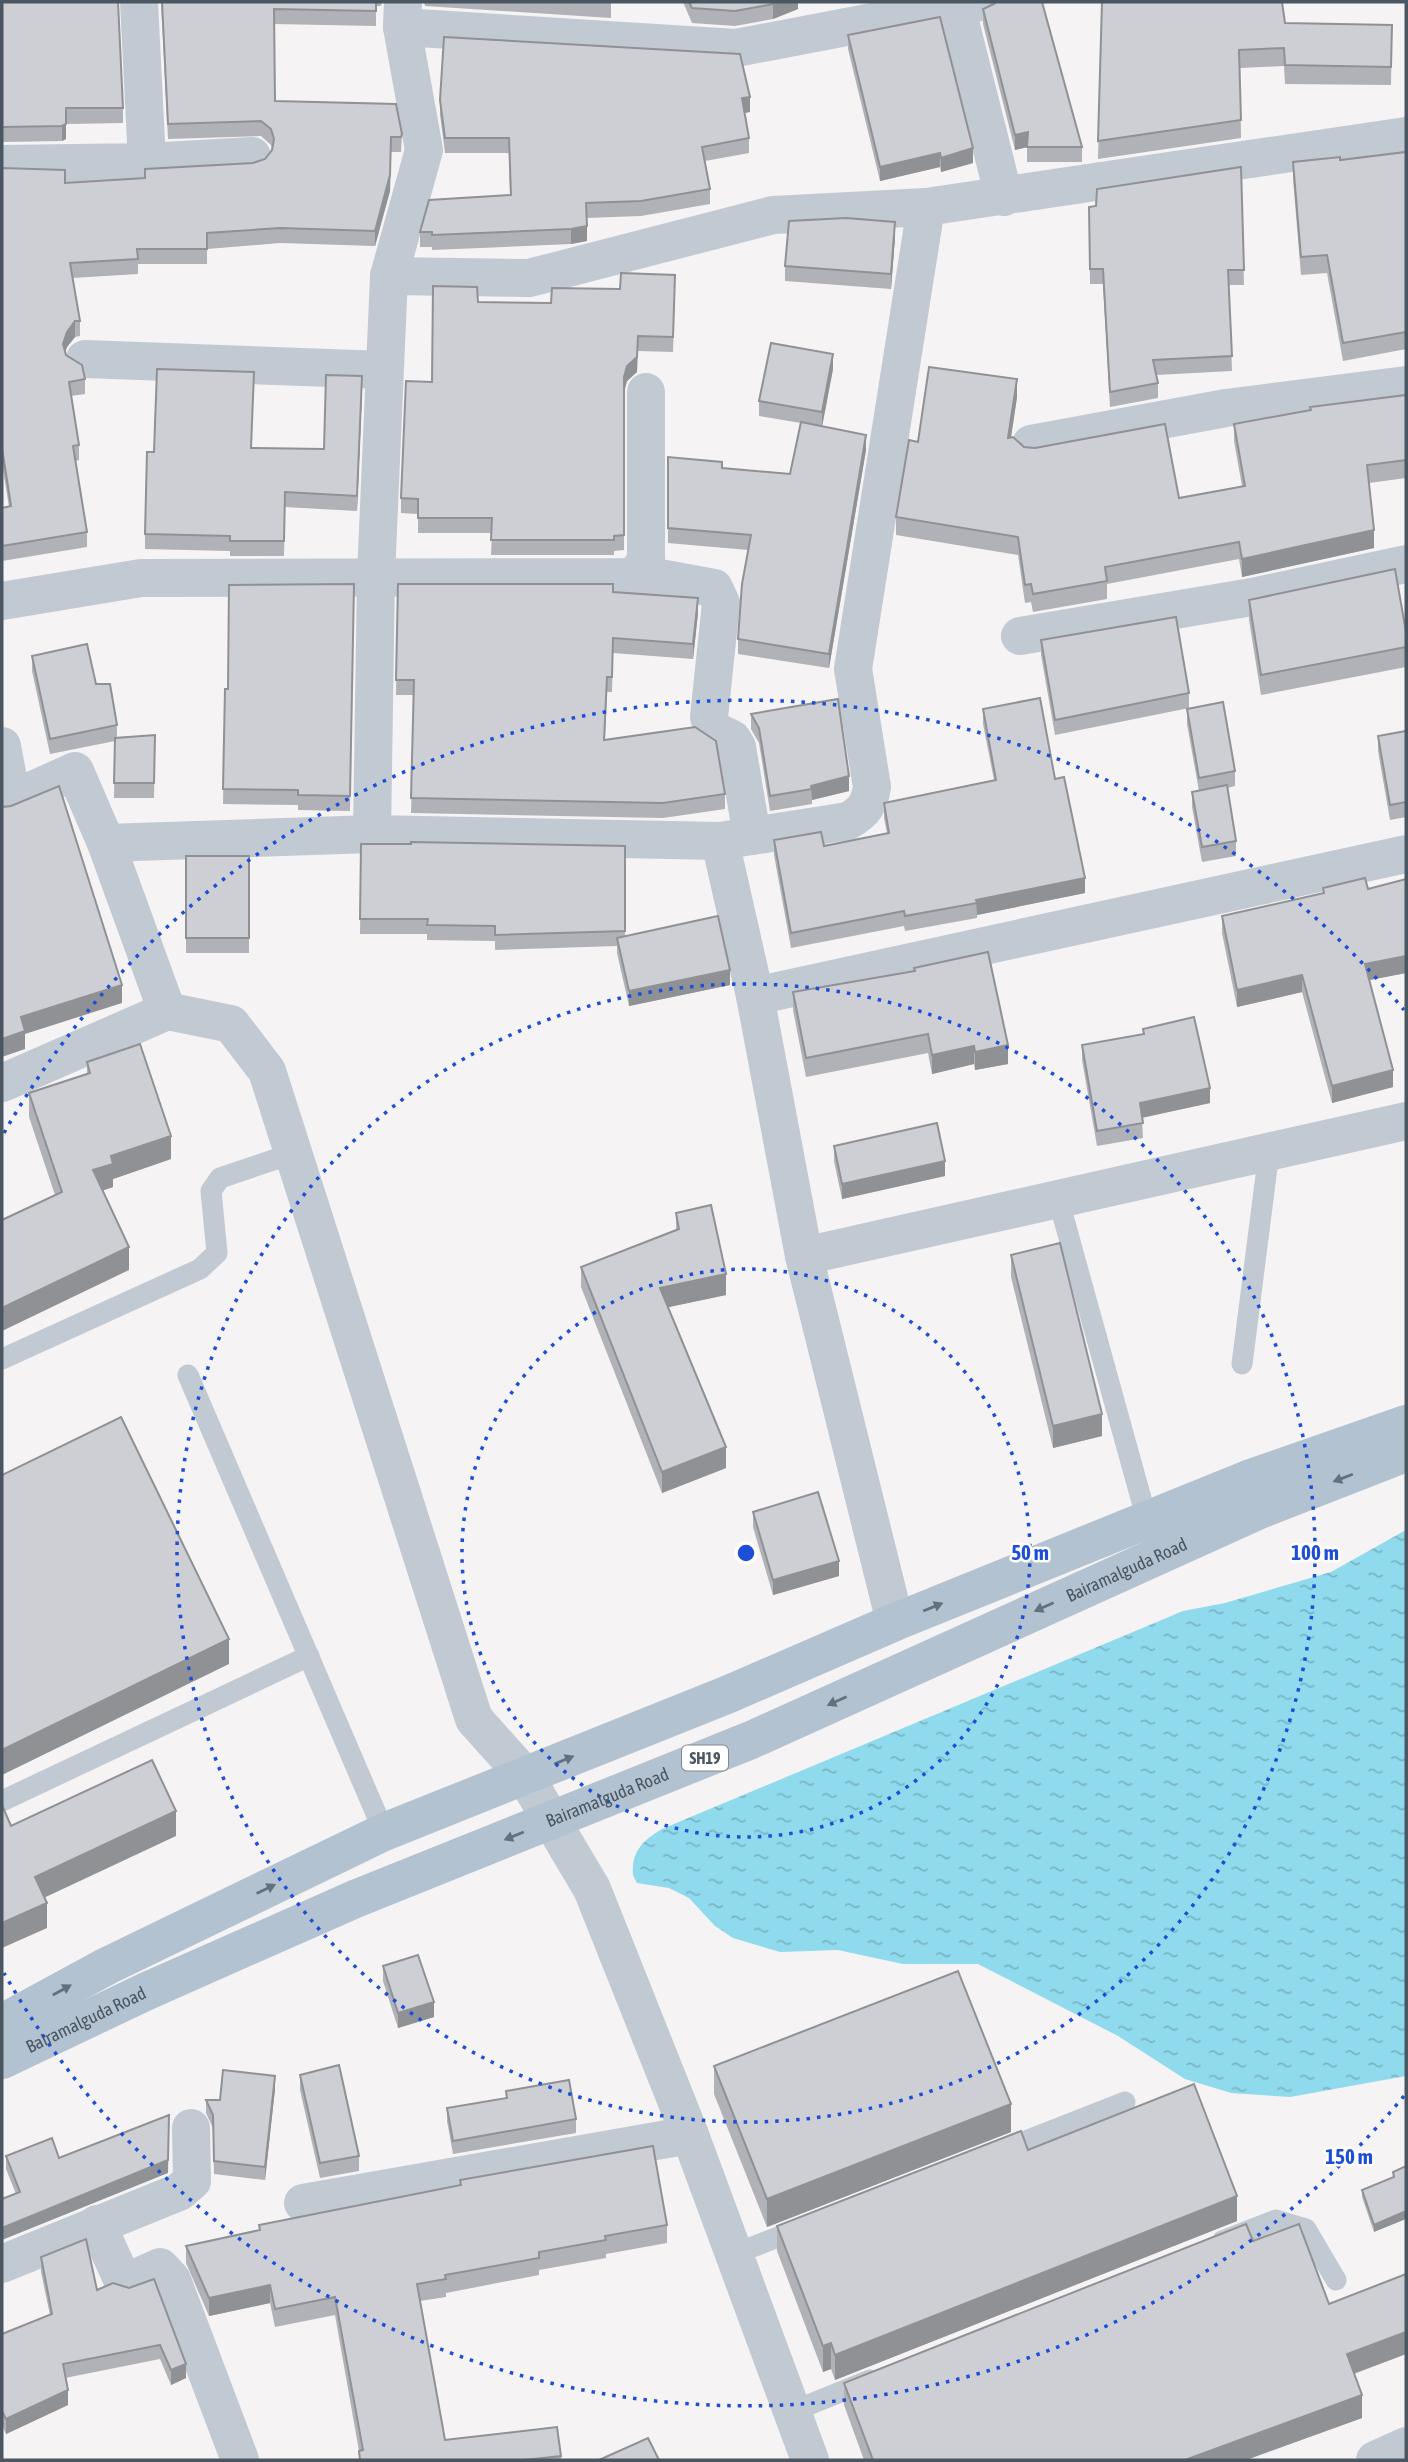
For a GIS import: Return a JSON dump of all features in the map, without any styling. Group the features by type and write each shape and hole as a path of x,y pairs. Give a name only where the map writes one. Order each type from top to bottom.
{"main road":[{"name":"Bairamalguda Road","path":"2,2023 107,1966 384,1832 729,1694 895,1622 1248,1479 1406,1424"},
{"name":"Bairamalguda Road","path":"2,2060 147,1991 355,1899 751,1740 1262,1509 1406,1453"},
{"path":"729,1694 751,1740"}],"street":[{"path":"139,2 147,162"},
{"path":"372,834 376,576 389,276 424,150 402,14 736,48 964,3 1004,197"},
{"path":"389,276 529,278 773,215 926,207 1406,136"},
{"path":"2,164 147,162 252,156"},
{"path":"106,843 372,834 736,839 848,821 861,814 870,802 872,787 853,669 926,207"},
{"path":"85,359 384,370"},
{"path":"1031,444 1226,408 1406,385"},
{"path":"638,573 646,559 646,392"},
{"path":"1020,636 1252,597 1406,564"},
{"path":"2,601 141,578 625,577 638,573 714,588 721,603 709,717 713,730 732,739 737,747 736,839 755,996 804,1256 895,1622"},
{"path":"2,746 7,802 75,771 106,843 167,1011"},
{"path":"755,996 1406,854"},
{"path":"2,1083 167,1011 231,1024 267,1072 474,1720 525,1776 592,1889 690,2135 810,2460"},
{"path":"804,1256 1406,1121"},
{"path":"2,2264 179,2192 191,2181 191,2128"},
{"path":"303,2203 690,2135"},
{"path":"97,2224 121,2277 129,2281 160,2266 166,2271 240,2460"},
{"path":"1375,2460 1406,2446"}],"lane":[{"path":"1242,1364 1269,1152"},
{"path":"2,1359 200,1269 217,1252 211,1191 220,1178 294,1153"},
{"path":"1058,1198 1147,1520"},
{"path":"188,1375 384,1832"},
{"path":"2,1801 309,1656"},
{"path":"982,2158 1125,2102"},
{"path":"734,2254 825,2219"},
{"path":"1199,2250 1276,2220 1306,2229 1336,2280"},
{"path":"791,2412 891,2372"}],"water":[{"path":"1406,1530 1406,2076 1290,2097 1231,2093 1185,2079 1118,2036 978,1964 903,1964 838,1950 780,1952 733,1938 715,1926 689,1898 669,1888 637,1883 633,1875 636,1853 649,1838 662,1829 1183,1611 1225,1603 1331,1572"}],"building":[{"path":"2,2 118,2 123,108 66,108 66,124 62,126 2,127"},
{"path":"162,2 376,2 376,11 274,9 275,101 396,104 402,134 401,137 391,137 390,175 375,231 280,228 207,233 207,249 137,249 138,259 70,263 80,321 75,321 63,344 66,355 82,365 85,379 69,382 79,445 73,446 87,532 2,546 2,508 11,506 2,448 2,168 65,170 65,183 145,178 145,169 253,163 265,159 272,150 274,139 271,129 261,121 168,124"},
{"path":"689,2 778,2 735,11 692,8"},
{"path":"996,2 1042,2 1082,147 1027,147 1028,132 1015,135 983,9"},
{"path":"1102,2 1282,2 1285,23 1392,25 1391,67 1285,65 1284,48 1239,50 1241,120 1098,141"},
{"path":"940,17 973,148 941,158 940,153 880,167 848,35"},
{"path":"444,37 740,54 750,97 742,98 749,138 702,147 710,189 641,201 586,203 587,226 432,235 432,232 420,232 429,200 511,195 509,138 445,138 440,100"},
{"path":"1406,152 1406,332 1343,343 1327,255 1301,257 1293,162 1340,157 1340,160"},
{"path":"1241,167 1244,270 1228,270 1232,356 1153,360 1158,383 1110,392 1103,269 1090,269 1089,207 1096,206 1097,189"},
{"path":"846,218 895,222 891,274 785,266 789,221"},
{"path":"621,273 675,275 673,337 638,336 637,357 627,366 624,377 624,535 614,536 614,540 491,540 492,518 418,518 418,499 401,498 406,381 432,382 433,286 477,287 478,302 551,303 552,288 620,289"},
{"path":"771,343 833,354 822,412 759,401"},
{"path":"929,367 1017,379 1008,438 1013,437 1024,447 1035,448 1165,424 1179,498 1245,486 1234,424 1311,410 1310,407 1406,395 1406,460 1367,465 1374,530 1242,559 1239,542 1105,567 1107,581 1033,594 1031,584 1025,585 1018,537 896,517 909,440 918,442"},
{"path":"157,369 254,372 251,448 324,449 326,375 362,376 357,496 285,492 284,541 230,541 230,536 145,534 147,452 154,452"},
{"path":"801,422 866,435 829,654 738,639 742,584 751,535 668,528 668,457 722,462 722,468 790,474"},
{"path":"1395,569 1406,647 1261,675 1249,600"},
{"path":"354,584 350,796 298,795 298,790 223,789 229,585"},
{"path":"398,584 613,584 613,592 698,598 693,644 613,638 612,677 607,677 604,740 695,727 716,741 725,794 663,803 411,798 414,680 396,680"},
{"path":"1176,617 1189,693 1055,720 1041,640"},
{"path":"87,644 96,684 110,684 117,725 50,739 32,656"},
{"path":"1040,698 1055,779 1064,777 1085,878 976,900 977,903 905,916 904,911 791,933 774,840 821,832 824,846 889,833 884,803 996,780 983,709"},
{"path":"838,699 849,776 811,786 812,789 770,796 759,728 751,714"},
{"path":"1223,702 1235,771 1199,778 1187,709"},
{"path":"1406,731 1406,802 1390,805 1378,736"},
{"path":"155,735 154,783 114,783 115,738"},
{"path":"1227,785 1236,841 1202,847 1192,792"},
{"path":"59,786 122,985 21,1017 25,1031 2,1039 2,807 11,806"},
{"path":"411,842 625,846 625,931 495,935 495,926 427,925 428,919 360,919 361,844"},
{"path":"186,856 249,856 249,938 186,938"},
{"path":"1365,878 1368,889 1406,879 1406,956 1365,964 1393,1070 1332,1086 1302,975 1237,990 1222,916 1324,893 1323,888"},
{"path":"718,916 730,970 629,991 617,938"},
{"path":"988,952 1008,1045 975,1052 974,1046 932,1055 928,1034 806,1058 793,992 915,971 914,968"},
{"path":"1194,1017 1210,1088 1140,1103 1143,1123 1097,1131 1082,1045 1144,1034 1143,1029"},
{"path":"140,1044 171,1136 111,1156 113,1164 93,1170 129,1247 2,1308 2,1220 62,1192 29,1093 90,1073 87,1062"},
{"path":"937,1123 945,1161 842,1184 834,1146"},
{"path":"711,1205 726,1274 660,1288 726,1447 662,1472 581,1267 679,1229 676,1213"},
{"path":"1060,1243 1102,1414 1053,1426 1011,1255"},
{"path":"121,1417 229,1639 2,1750 2,1475"},
{"path":"818,1492 839,1561 773,1580 753,1512"},
{"path":"152,1760 176,1811 35,1877 47,1903 2,1923 2,1805 11,1826"},
{"path":"418,1955 434,2002 398,2013 383,1966"},
{"path":"958,1971 1011,2104 767,2199 714,2066"},
{"path":"339,2065 359,2156 320,2163 300,2075"},
{"path":"223,2070 275,2076 265,2167 214,2161 213,2115 206,2100 220,2100"},
{"path":"569,2080 576,2119 453,2141 447,2108 507,2098 506,2091"},
{"path":"1194,2084 1237,2196 835,2355 831,2343 823,2346 777,2226 1021,2131 1028,2150"},
{"path":"169,2115 168,2160 2,2228 2,2199 20,2192 6,2156 52,2138 59,2158"},
{"path":"653,2146 667,2225 605,2236 606,2240 539,2252 539,2258 445,2275 446,2279 417,2284 445,2440 557,2427 561,2456 524,2460 360,2460 359,2451 363,2450 335,2297 275,2309 270,2285 209,2298 186,2246 260,2230 259,2225 461,2185 460,2180"},
{"path":"1406,2166 1406,2211 1374,2225 1362,2190 1394,2177 1393,2172"},
{"path":"1246,2224 1253,2241 1299,2224 1329,2304 1406,2274 1406,2332 1347,2354 1362,2395 1185,2460 873,2460 844,2383"},
{"path":"86,2239 97,2290 113,2283 129,2288 154,2279 186,2364 171,2370 160,2345 63,2364 68,2390 6,2419 2,2411 2,2334 52,2314 41,2257"},
{"path":"648,2438 659,2460 599,2460"}]}
